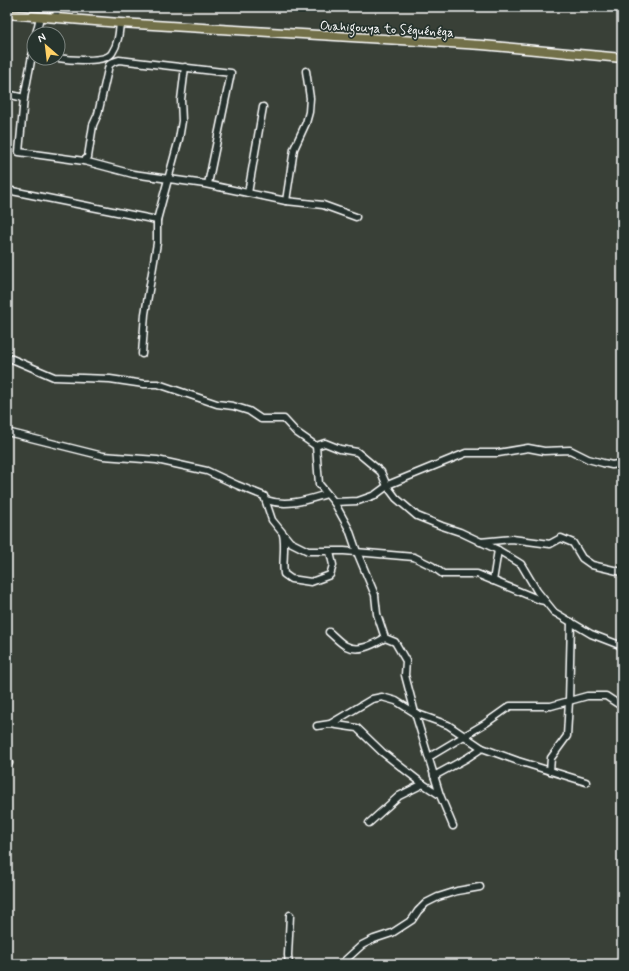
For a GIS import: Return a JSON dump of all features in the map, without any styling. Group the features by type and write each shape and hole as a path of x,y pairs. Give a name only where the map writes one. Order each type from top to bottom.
{"main road":[{"name":"Ouahigouya to Séguénéga","path":"7,14 120,24 482,45 622,58"}],"street":[{"path":"56,18 58,7"},
{"path":"38,26 40,17"},
{"path":"66,59 83,60 107,58 112,54 117,43 120,24"},
{"path":"112,54 113,62"},
{"path":"84,160 88,157 93,125 98,114 109,65 113,62 119,60 231,73 208,184"},
{"path":"31,66 24,98 19,152 84,160 133,174 208,184 286,201 323,205 356,216"},
{"path":"142,354 145,314 157,243 157,220 179,138 182,121 181,100 185,67"},
{"path":"286,201 294,149 306,123 309,112 310,98 306,71"},
{"path":"7,94 24,98"},
{"path":"248,193 263,106"},
{"path":"7,190 157,220"},
{"path":"7,358 54,377 110,379 144,384 158,384 217,404 232,406 249,411 262,419 284,419 296,432 316,446"},
{"path":"7,432 103,456 157,460 207,471 264,496 272,520 290,542 308,551 357,552 414,556 443,574 477,574 545,601"},
{"path":"316,446 325,443 340,449 357,452 381,472 396,498 417,516 460,532 498,550 521,564 537,591 554,612 591,634 622,646"},
{"path":"316,446 318,484 334,502 342,519 349,529 375,595 377,614 385,638 395,642 406,661 405,675 440,795 453,826"},
{"path":"334,502 358,501 375,495 388,486 466,453 498,453 528,448 544,451 570,450 588,459 603,463 612,465 622,463"},
{"path":"266,500 277,504 299,502 327,494"},
{"path":"283,533 285,544 283,564 284,574 291,579 311,582 330,575 333,565 330,552"},
{"path":"480,542 512,539 550,544 562,538 573,543 582,558 592,566 622,572"},
{"path":"494,580 498,550"},
{"path":"550,771 552,758 566,736 569,701 571,622"},
{"path":"329,632 347,647 359,648 371,646 385,638"},
{"path":"429,757 486,723 510,706 551,706 587,696 606,696 618,704 622,704"},
{"path":"330,724 372,700 382,697 396,701 416,712 448,725 482,748 586,782"},
{"path":"317,726 330,724 357,728 382,752 423,784 440,795"},
{"path":"434,776 482,748"},
{"path":"369,823 399,796 423,784"},
{"path":"341,964 362,945 392,933 412,920 426,903 438,897 457,891 480,888"},
{"path":"289,964 290,915"}]}
